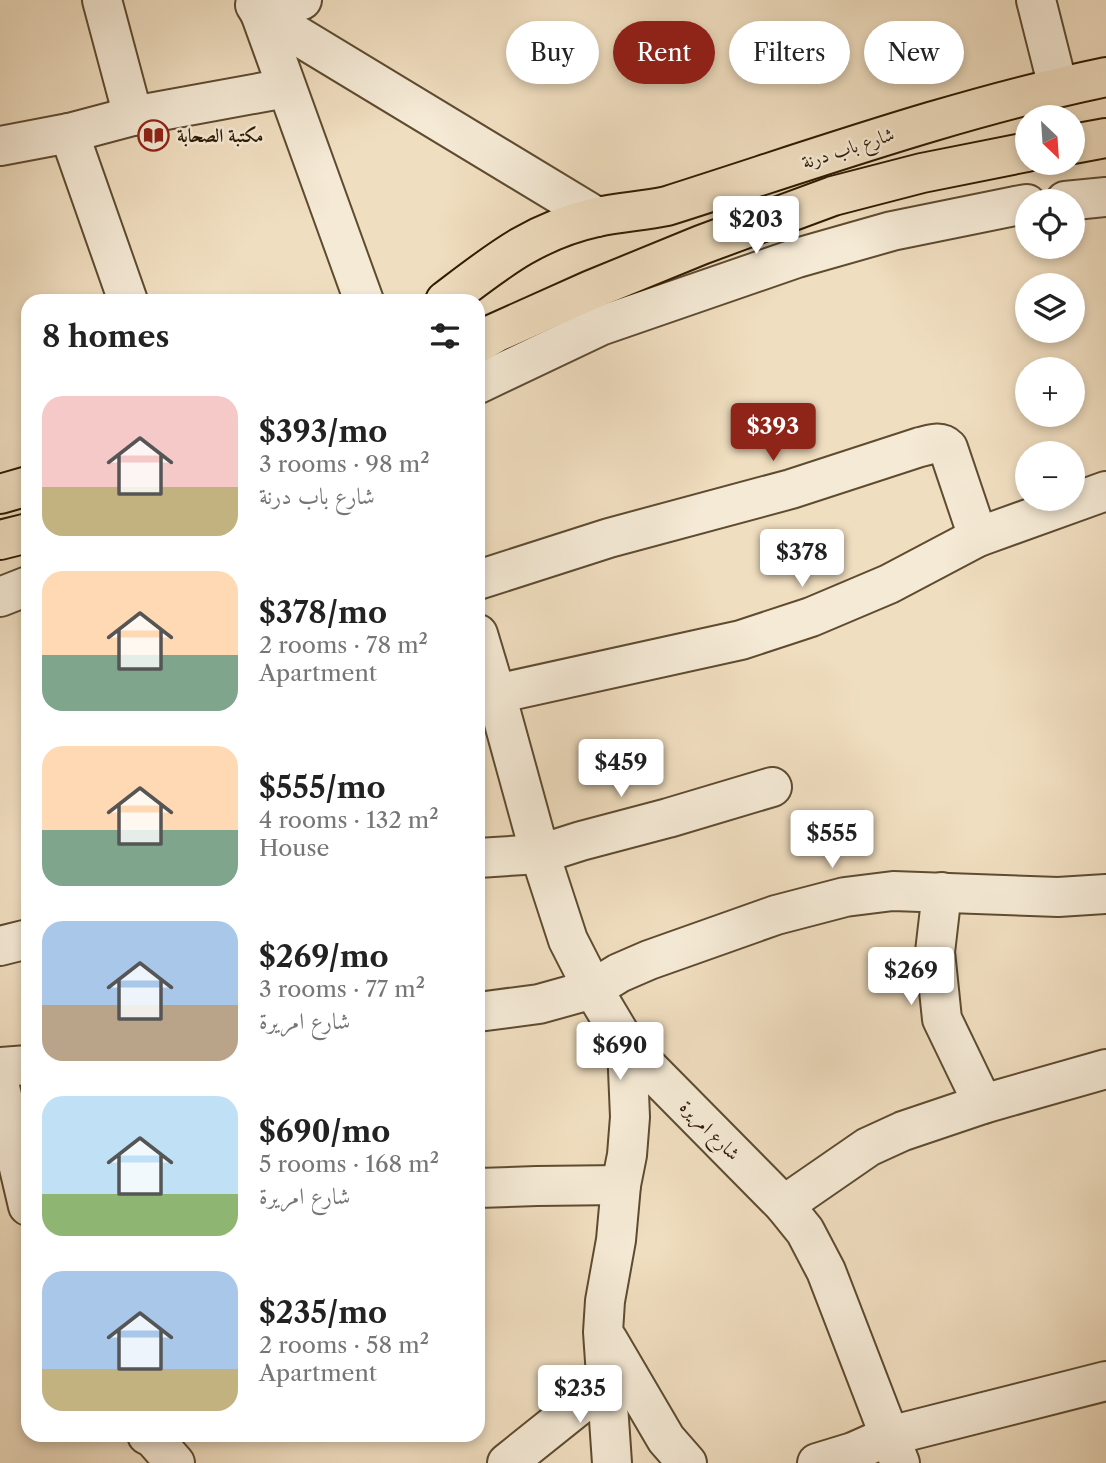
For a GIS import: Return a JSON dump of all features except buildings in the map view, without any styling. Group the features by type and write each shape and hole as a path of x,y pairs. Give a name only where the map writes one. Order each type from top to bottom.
{"main road":[{"name":"شارع باب درنة","path":"454,294 510,253 565,226 667,206 916,126 1058,87 1106,77"},
{"path":"1085,142 1106,138"},
{"path":"485,338 591,290 701,245 833,197 922,173 1015,154"},
{"path":"0,494 21,488"},
{"path":"0,540 21,535"}],"street":[{"path":"102,0 133,117"},
{"path":"256,6 302,0"},
{"path":"1036,0 1058,87"},
{"path":"256,6 361,294"},
{"path":"256,6 597,218"},
{"path":"0,146 286,88"},
{"path":"69,133 126,294"},
{"path":"1085,199 1106,197"},
{"path":"485,381 600,326 797,258 892,231 1015,206"},
{"path":"485,578 609,538 791,489 940,443 948,448 978,537"},
{"path":"496,694 741,640 811,618 890,584 978,537 1106,491"},
{"path":"0,597 21,589"},
{"name":"شارع امريرة","path":"485,657 540,854 568,940 593,989 627,1046 784,1205 805,1231 826,1271 895,1449"},
{"path":"485,858 540,854 772,787"},
{"path":"485,1011 540,1004 593,989 619,973 649,960 776,915 845,897 893,891 1058,897 1106,894"},
{"path":"942,892 935,952 942,1019 983,1104"},
{"path":"0,946 21,941"},
{"path":"612,1463 603,1332 605,1301 627,1155 630,1117 627,1046"},
{"path":"0,1067 21,1066"},
{"path":"784,1205 869,1147 904,1130 1106,1069"},
{"path":"0,1087 21,1176"},
{"path":"485,1188 621,1185"},
{"path":"603,1332 666,1439 687,1463"},
{"path":"817,1463 853,1452 895,1449 1106,1381"},
{"path":"507,1463 607,1383"},
{"path":"156,1442 175,1463"}],"place":[{"name":"مكتبة الصحابة","path":"154,135"}]}
